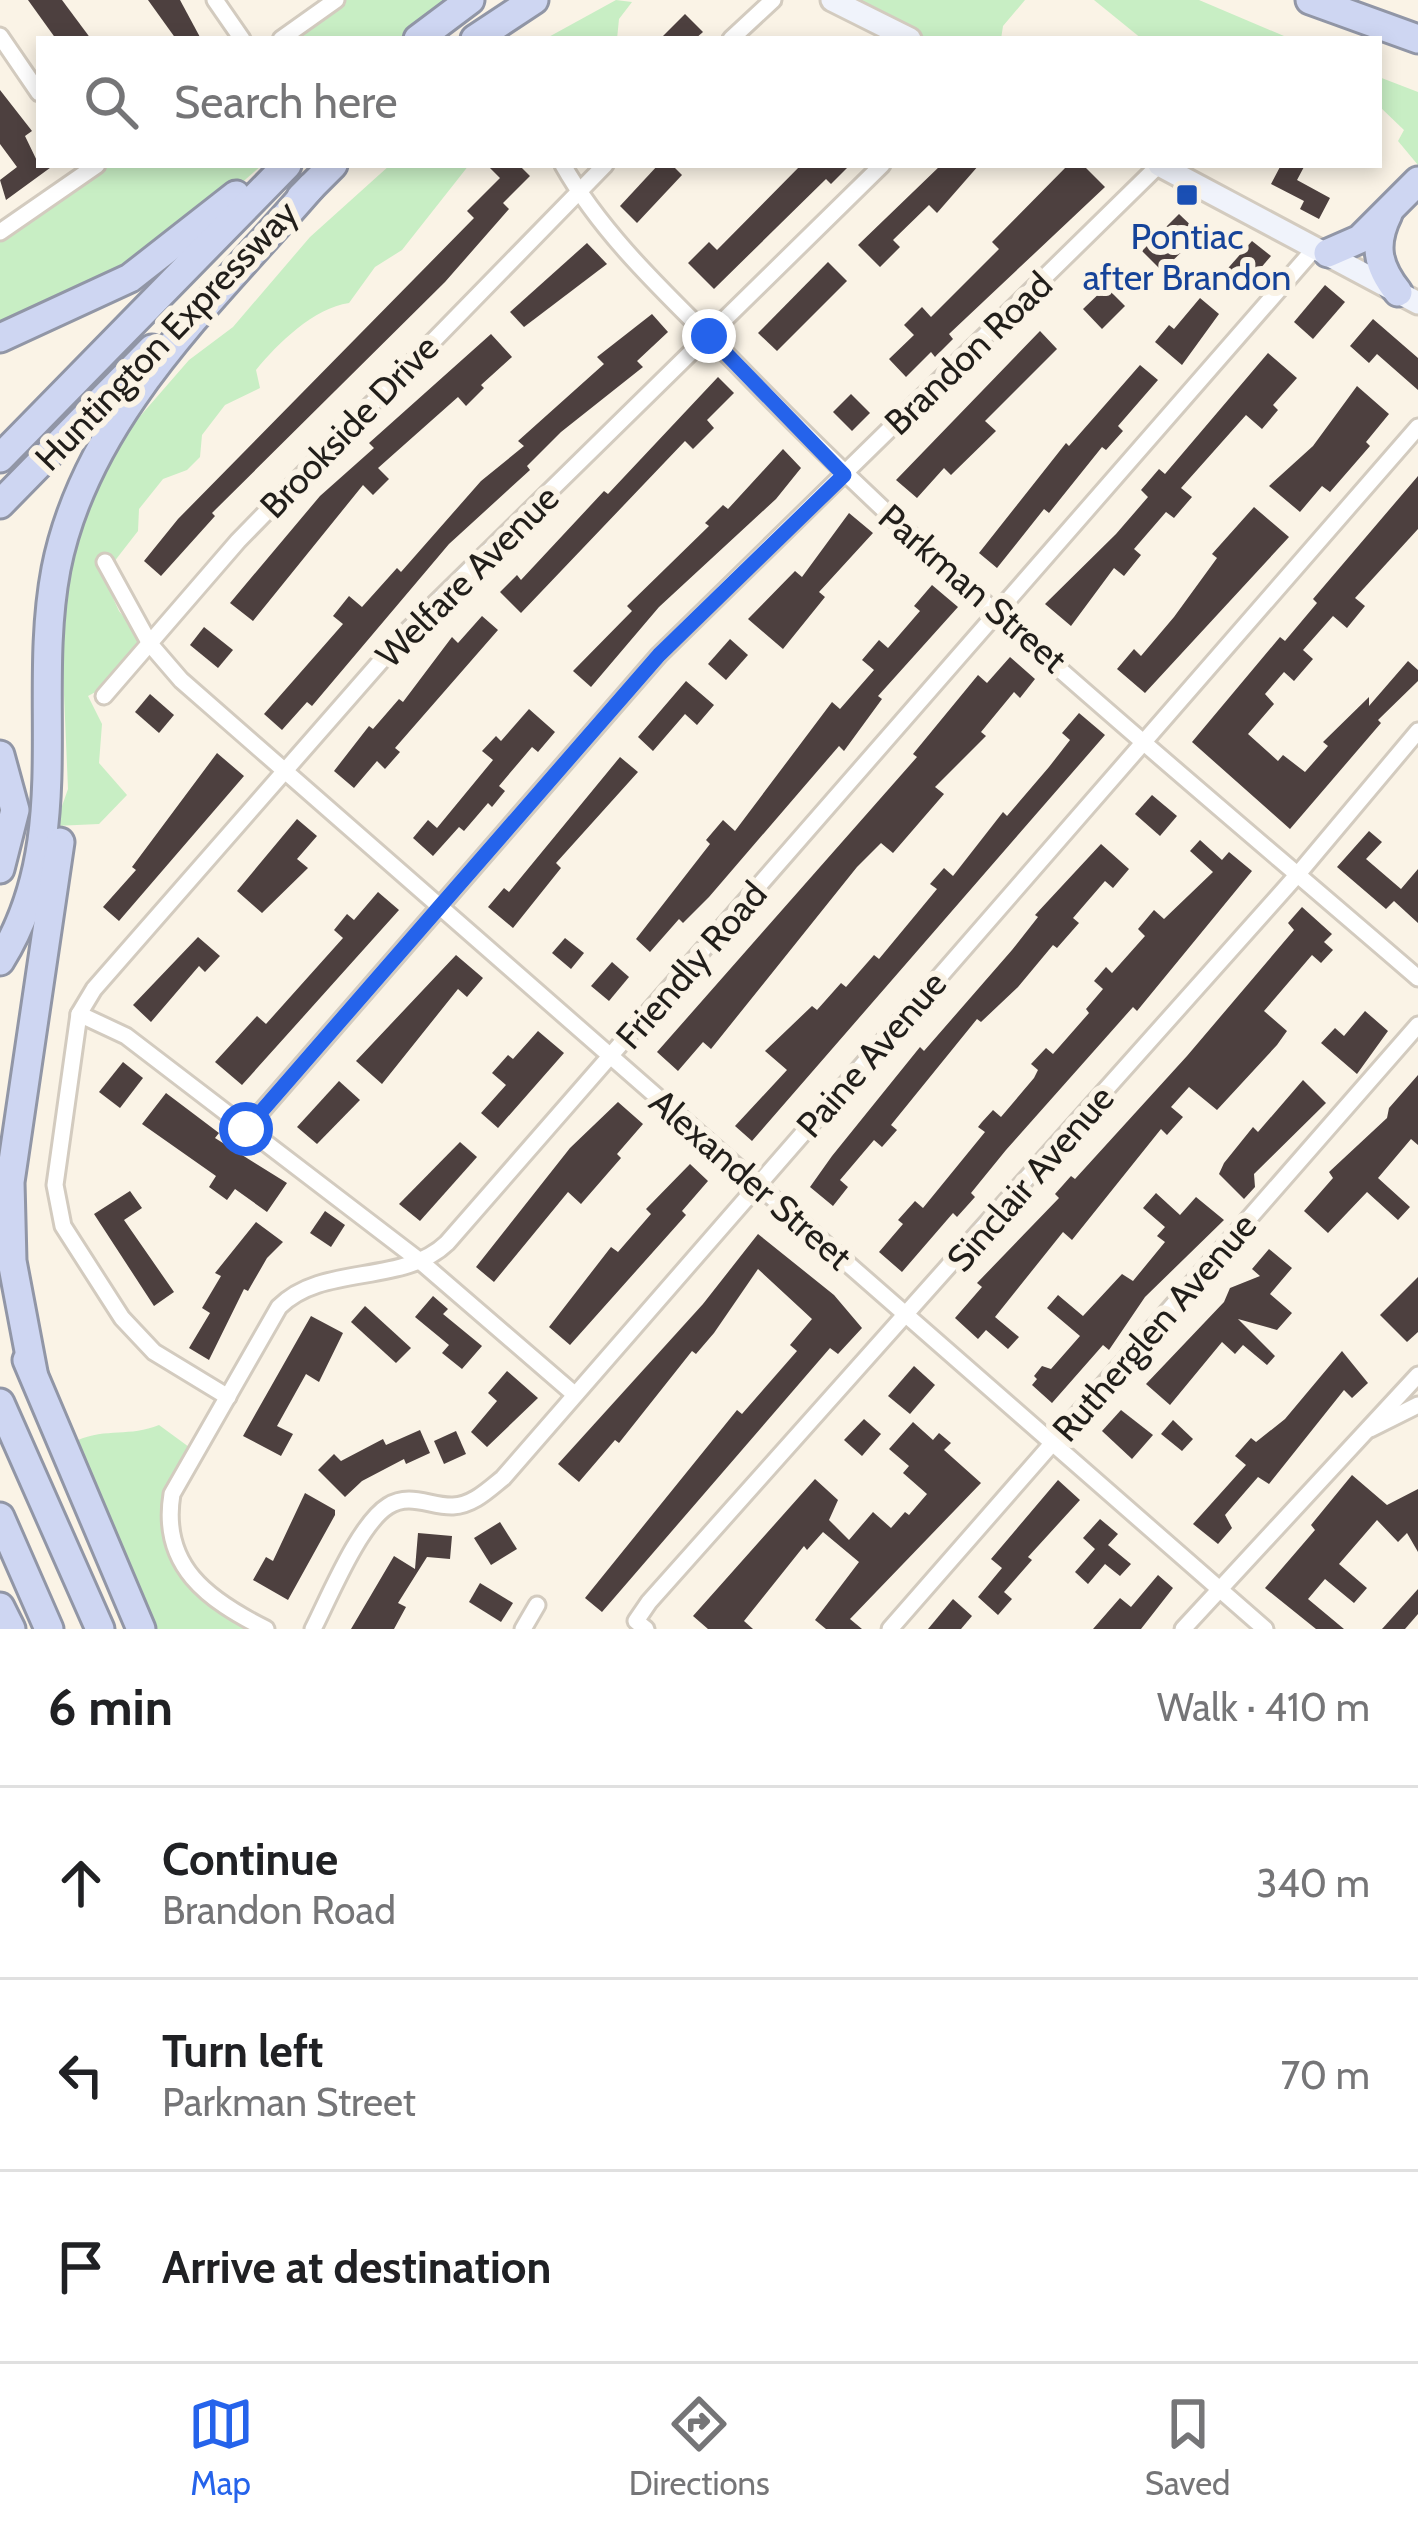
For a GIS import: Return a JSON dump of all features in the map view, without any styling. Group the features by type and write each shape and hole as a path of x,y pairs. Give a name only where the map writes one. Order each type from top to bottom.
{"highway":[{"path":"422,36 470,0"},
{"path":"480,36 534,0"},
{"path":"1310,0 1418,39"},
{"path":"0,334 45,319 130,278 268,168"},
{"name":"Huntington Expressway","path":"0,458 284,168"},
{"name":"Huntington Expressway","path":"0,504 330,168"},
{"path":"1322,250 1351,246 1418,181"},
{"path":"0,961 24,914 44,841 49,624 62,545 100,449 159,363 311,187"},
{"path":"1396,200 1381,226 1377,248 1382,269 1408,298"},
{"path":"33,1372 20,1321 8,1208 14,1131 61,831 60,725 49,624"},
{"path":"0,755 15,810 0,869"},
{"path":"0,1308 33,1372 142,1629"},
{"path":"0,1403 100,1629"},
{"path":"0,1517 49,1629"},
{"path":"0,1607 11,1629"}],"main road":[{"path":"832,0 904,36"},
{"path":"1165,168 1408,298"}],"street":[{"path":"215,0 240,36"},
{"path":"284,36 336,0"},
{"path":"734,36 773,0"},
{"path":"0,36 36,89"},
{"path":"0,232 90,168"},
{"name":"Parkman Street","path":"565,168 578,192 709,336 844,475 1418,978"},
{"name":"Brookside Drive","path":"104,696 313,462 602,168"},
{"name":"Welfare Avenue","path":"80,1014 94,988 409,629 879,168"},
{"name":"Brandon Road","path":"246,1129 659,655 1156,168"},
{"name":"Friendly Road","path":"266,1629 230,1611 184,1573 167,1520 172,1495 279,1307 292,1294 420,1262 447,1243 998,610 1322,250"},
{"name":"Paine Avenue","path":"313,1629 372,1522 388,1505 416,1499 453,1506 475,1500 503,1478 1418,428"},
{"name":"Alexander Street","path":"105,562 150,644 182,680 1265,1629"},
{"name":"Sinclair Avenue","path":"641,1625 1418,731"},
{"path":"228,1396 154,1352 122,1318 63,1226 56,1185 80,1014 126,1036 420,1262 573,1393"},
{"name":"Rutherglen Avenue","path":"890,1629 1418,1024"},
{"path":"1183,1629 1357,1435 1418,1375"},
{"path":"1357,1435 1418,1406"},
{"path":"523,1629 537,1605"}],"green space":[{"path":"338,0 447,0 402,36 286,36"},
{"path":"616,0 632,2 619,19 617,36 550,36"},
{"path":"829,0 1025,0 1003,26 1001,36 900,36"},
{"path":"1094,0 1199,0 1284,36 1138,36"},
{"path":"1382,78 1418,92 1418,165 1398,141 1404,130 1382,109"},
{"path":"96,168 259,168 173,243 0,332 0,235"},
{"path":"387,168 467,168 402,250 375,267 349,303 310,319 275,349 256,370 260,388 225,405 202,435 200,457 187,470 163,479 139,509 138,531 103,576 119,611 144,642 103,688 88,696 102,724 99,763 127,795 99,824 55,826 68,789 62,647 74,531 122,437 189,360 233,327 310,237"},
{"path":"159,1425 189,1447 165,1508 184,1573 266,1629 156,1629 78,1440"}],"building":[{"path":"28,0 62,0 89,36 54,36"},
{"path":"148,0 180,0 199,36 174,36"},
{"path":"685,14 703,32 698,36 663,36"},
{"path":"0,90 32,131 25,136 36,168 50,168 6,200 0,180 17,167 0,144"},
{"path":"490,168 522,168 530,176 503,203 509,209 445,282 212,513 215,516 161,576 144,561 178,519 474,218 467,211 500,178"},
{"path":"655,168 675,168 682,175 637,223 620,206"},
{"path":"798,168 847,168 831,184 826,179 714,289 688,263 709,242 717,250"},
{"path":"938,168 976,168 937,213 929,205 893,240 900,247 880,267 858,245"},
{"path":"1065,168 1086,168 1105,187 949,334 953,339 935,357 931,352 906,377 889,359 914,335 904,325 922,307 931,317 999,249 992,242"},
{"path":"1279,168 1303,168 1297,180 1330,198 1319,219 1300,209 1304,201 1271,184"},
{"path":"1179,214 1200,234 1162,271 1142,251"},
{"path":"1252,241 1271,256 1241,291 1222,275"},
{"path":"587,243 607,264 524,327 510,312"},
{"path":"828,262 847,281 777,351 758,333"},
{"path":"1325,285 1345,302 1313,339 1294,322"},
{"path":"1106,287 1125,306 1102,329 1083,309"},
{"path":"1200,298 1219,314 1182,365 1155,342 1169,325 1174,329"},
{"path":"652,314 668,332 637,361 643,367 561,432 527,466 530,470 449,544 312,706 307,702 282,730 264,714 343,624 333,616 349,596 362,607 397,568 401,572 481,481 524,446 518,441 604,364 597,357"},
{"path":"1373,319 1418,358 1418,390 1377,354 1369,363 1350,346"},
{"path":"1040,331 1057,349 985,421 996,431 951,475 944,468 917,498 896,480"},
{"path":"491,334 512,357 481,385 484,388 466,406 458,397 378,468 389,479 373,495 363,485 253,621 230,603 320,496 374,448 369,443"},
{"path":"1268,353 1297,378 1273,405 1278,410 1262,429 1246,415 1181,488 1192,497 1174,518 1166,512 1134,549 1141,555 1124,576 1114,568 1071,626 1045,604 1116,534 1148,497 1141,490 1159,469 1165,474"},
{"path":"1140,365 1158,380 1118,426 1123,431 1106,450 1102,447 1049,513 1044,509 997,568 979,553 1066,443 1069,446"},
{"path":"718,377 734,393 707,420 714,428 693,449 685,441 521,613 500,592 517,575 521,580"},
{"path":"1357,386 1389,414 1366,442 1370,446 1330,492 1322,486 1300,512 1269,486 1313,446"},
{"path":"851,394 870,413 852,431 833,412"},
{"path":"783,449 801,468 776,499 659,607 591,687 573,671 632,611 627,606 709,526 705,523 723,505 728,509"},
{"path":"1418,476 1418,529 1355,598 1365,606 1347,628 1333,616 1303,650 1313,659 1294,681 1284,672 1265,694 1274,704 1248,734 1278,761 1283,755 1305,772 1328,746 1323,742 1369,697 1369,706 1408,661 1418,670 1418,681 1378,720 1381,723 1290,829 1192,742 1280,637 1285,641 1317,603 1313,599"},
{"path":"1254,507 1289,537 1145,693 1117,669 1134,649 1141,656 1174,617 1217,558 1212,554"},
{"path":"849,513 873,533 819,592 825,597 783,649 748,619 795,571 802,577"},
{"path":"932,585 958,607 878,696 882,699 844,751 839,746 709,897 683,923 679,919 650,952 636,939 710,844 706,840 723,820 735,831 832,702 840,709 874,670 862,660 879,640 888,648 920,611 914,606"},
{"path":"482,616 498,630 395,748 400,752 385,769 377,761 354,788 334,771 369,726 373,729 399,699 403,702 452,637 458,643"},
{"path":"204,627 233,650 218,668 190,645"},
{"path":"730,639 748,655 726,680 708,664"},
{"path":"1010,657 1035,679 1020,698 1014,692 981,732 986,736 935,787 944,794 893,853 881,843 857,867 711,1049 703,1042 678,1071 657,1052 917,757 913,754 978,675 987,683"},
{"path":"686,681 714,705 697,725 685,714 653,751 638,737"},
{"path":"150,694 174,715 159,733 135,712"},
{"path":"529,709 555,732 538,752 532,747 499,786 505,791 492,807 488,803 464,831 459,827 433,856 413,838 428,820 437,828 493,760 482,751 496,736 501,741"},
{"path":"1079,713 1105,735 752,1141 735,1126 787,1070 765,1051 812,1006 817,1010 841,983 846,987 874,955 879,959 937,889 930,884 944,868 953,876 1003,812 1007,816 1049,767 1070,740 1062,733"},
{"path":"217,753 244,776 119,921 103,907 136,870 132,867"},
{"path":"620,757 638,772 556,863 561,868 513,928 488,907 504,888 509,892"},
{"path":"1152,795 1177,816 1160,836 1135,814"},
{"path":"297,819 317,836 297,859 308,868 262,913 237,891"},
{"path":"1369,831 1382,842 1366,859 1401,889 1418,869 1418,923 1394,901 1386,909 1337,867"},
{"path":"1200,840 1222,860 1229,852 1252,871 1137,1011 1133,1007 1006,1150 971,1193 975,1197 957,1217 953,1213 902,1272 879,1252 903,1224 898,1220 915,1201 923,1208 985,1132 978,1127 982,1122 993,1110 1001,1117 1034,1078 1038,1070 1031,1064 1046,1048 1053,1054 1089,1013 1086,1009 1103,989 1094,981 1106,967 1112,973 1145,936 1138,929 1154,910 1164,919 1213,872 1190,851"},
{"path":"1101,844 1129,869 1113,888 1105,881 1073,918 1079,923 1057,948 1053,945 981,1022 977,1019 891,1125 897,1130 882,1147 874,1140 840,1180 848,1187 833,1206 810,1187 832,1156 920,1047 924,1051 1012,950 1038,917 1035,915"},
{"path":"378,892 399,910 242,1085 215,1062 257,1016 266,1024 343,938 334,930 347,914 354,920"},
{"path":"1302,907 1332,934 1324,942 1333,950 1321,963 1312,955 1264,1011 1287,1031 1277,1045 1217,1110 1189,1087 1171,1107 1183,1117 1167,1135 1161,1129 1072,1240 1063,1232 995,1317 1019,1337 1008,1349 986,1330 978,1339 955,1318 982,1287 977,1283 1059,1198 1055,1194 1071,1176 1075,1179 1187,1056 1294,930 1288,923"},
{"path":"198,937 220,956 205,972 199,966 151,1022 133,1005"},
{"path":"565,938 584,953 571,969 552,953"},
{"path":"456,955 483,978 467,997 458,989 382,1084 356,1061"},
{"path":"612,962 629,977 609,1001 591,986"},
{"path":"1365,1011 1388,1031 1357,1074 1321,1043 1335,1028 1344,1036"},
{"path":"538,1031 564,1053 498,1128 481,1113 506,1085 492,1073 508,1055 513,1059"},
{"path":"123,1062 143,1078 120,1108 99,1092"},
{"path":"1418,1075 1418,1145 1411,1139 1378,1178 1410,1207 1398,1220 1367,1192 1328,1233 1304,1211 1333,1178 1329,1172 1387,1118 1389,1108"},
{"path":"1303,1080 1326,1103 1254,1174 1255,1187 1244,1199 1219,1174 1224,1163 1253,1127 1258,1132"},
{"path":"339,1081 360,1100 317,1144 297,1127"},
{"path":"166,1093 219,1133 215,1138 287,1183 267,1212 235,1189 227,1200 209,1187 216,1176 142,1124"},
{"path":"618,1102 643,1124 617,1154 621,1158 581,1204 568,1192 494,1282 476,1267 570,1148"},
{"path":"460,1142 477,1157 420,1221 399,1204"},
{"path":"690,1164 708,1181 682,1211 686,1215 570,1345 549,1327 611,1247 618,1252 651,1214 646,1209"},
{"path":"130,1191 142,1208 124,1220 174,1292 154,1306 94,1214"},
{"path":"1156,1193 1180,1215 1196,1197 1224,1220 1145,1297 1109,1350 1103,1345 1052,1403 1032,1385 1034,1376 1042,1366 1051,1369 1080,1336 1047,1308 1058,1295 1083,1316 1122,1274 1133,1281 1165,1242 1157,1236 1165,1227 1143,1208"},
{"path":"325,1211 345,1225 331,1247 310,1233"},
{"path":"256,1222 283,1242 267,1258 248,1291 244,1289 209,1360 189,1348 210,1313 202,1308 221,1276 215,1273"},
{"path":"758,1234 834,1295 862,1328 838,1354 830,1348 602,1612 585,1598 737,1410 742,1414 797,1351 790,1345 812,1319 758,1269 714,1333 696,1354 692,1351 619,1443 615,1440 579,1482 558,1464 703,1304"},
{"path":"1269,1249 1292,1268 1270,1294 1292,1313 1277,1330 1238,1319 1275,1356 1267,1365 1243,1345 1235,1354 1222,1342 1170,1405 1146,1384 1224,1302 1230,1288 1260,1276 1252,1269"},
{"path":"1418,1277 1418,1332 1407,1342 1380,1315"},
{"path":"433,1296 448,1309 443,1314 482,1346 462,1369 442,1353 449,1345 415,1317"},
{"path":"365,1306 411,1348 396,1363 351,1322"},
{"path":"311,1316 343,1333 319,1382 306,1374 277,1426 293,1434 281,1456 243,1436"},
{"path":"1342,1351 1368,1383 1352,1398 1344,1390 1269,1484 1258,1477 1225,1515 1232,1528 1218,1544 1193,1524 1246,1465 1235,1456 1251,1438 1256,1442 1285,1419"},
{"path":"914,1366 935,1385 910,1414 888,1396"},
{"path":"507,1371 538,1398 487,1447 471,1432 497,1401 488,1393"},
{"path":"1121,1410 1153,1435 1132,1459 1102,1431"},
{"path":"864,1419 881,1434 862,1456 844,1440"},
{"path":"1173,1420 1193,1439 1182,1451 1161,1434"},
{"path":"913,1422 933,1440 939,1433 951,1443 944,1450 981,1483 850,1619 862,1629 826,1629 815,1620 859,1562 823,1532 807,1550 804,1546 744,1621 753,1629 708,1629 693,1616 815,1479 838,1500 829,1520 849,1540 873,1512 891,1528 905,1512 909,1515 927,1494 903,1473 909,1466 889,1449"},
{"path":"420,1430 430,1453 406,1464 404,1459 362,1481 345,1497 318,1470 334,1454 341,1461 383,1439 386,1445"},
{"path":"456,1431 466,1454 444,1464 434,1441"},
{"path":"1352,1475 1387,1505 1418,1489 1418,1552 1407,1533 1398,1542 1377,1520 1339,1564 1367,1588 1354,1603 1325,1579 1308,1599 1344,1629 1316,1629 1265,1588 1315,1530 1311,1525"},
{"path":"1058,1480 1080,1500 1028,1557 1032,1560 1004,1592 1012,1599 998,1615 978,1597 1002,1568 991,1559"},
{"path":"305,1493 335,1510 335,1515 288,1600 253,1580 266,1557 273,1561"},
{"path":"1100,1519 1118,1534 1108,1545 1131,1564 1120,1576 1105,1564 1088,1584 1075,1572 1095,1549 1083,1538"},
{"path":"500,1522 517,1549 491,1565 474,1538"},
{"path":"418,1533 452,1536 450,1559 427,1557 398,1603 406,1607 394,1629 351,1629 394,1556 415,1569"},
{"path":"1158,1575 1173,1588 1141,1629 1093,1629 1120,1598 1131,1607"},
{"path":"480,1583 513,1603 501,1622 469,1602"},
{"path":"1418,1589 1418,1614 1405,1629 1382,1629"},
{"path":"953,1599 972,1616 961,1629 928,1629"}],"place":[{"name":"Pontiac after Brandon","path":"1187,195"}],"route":[{"path":"246,1129 659,655 844,475 709,336"}]}
